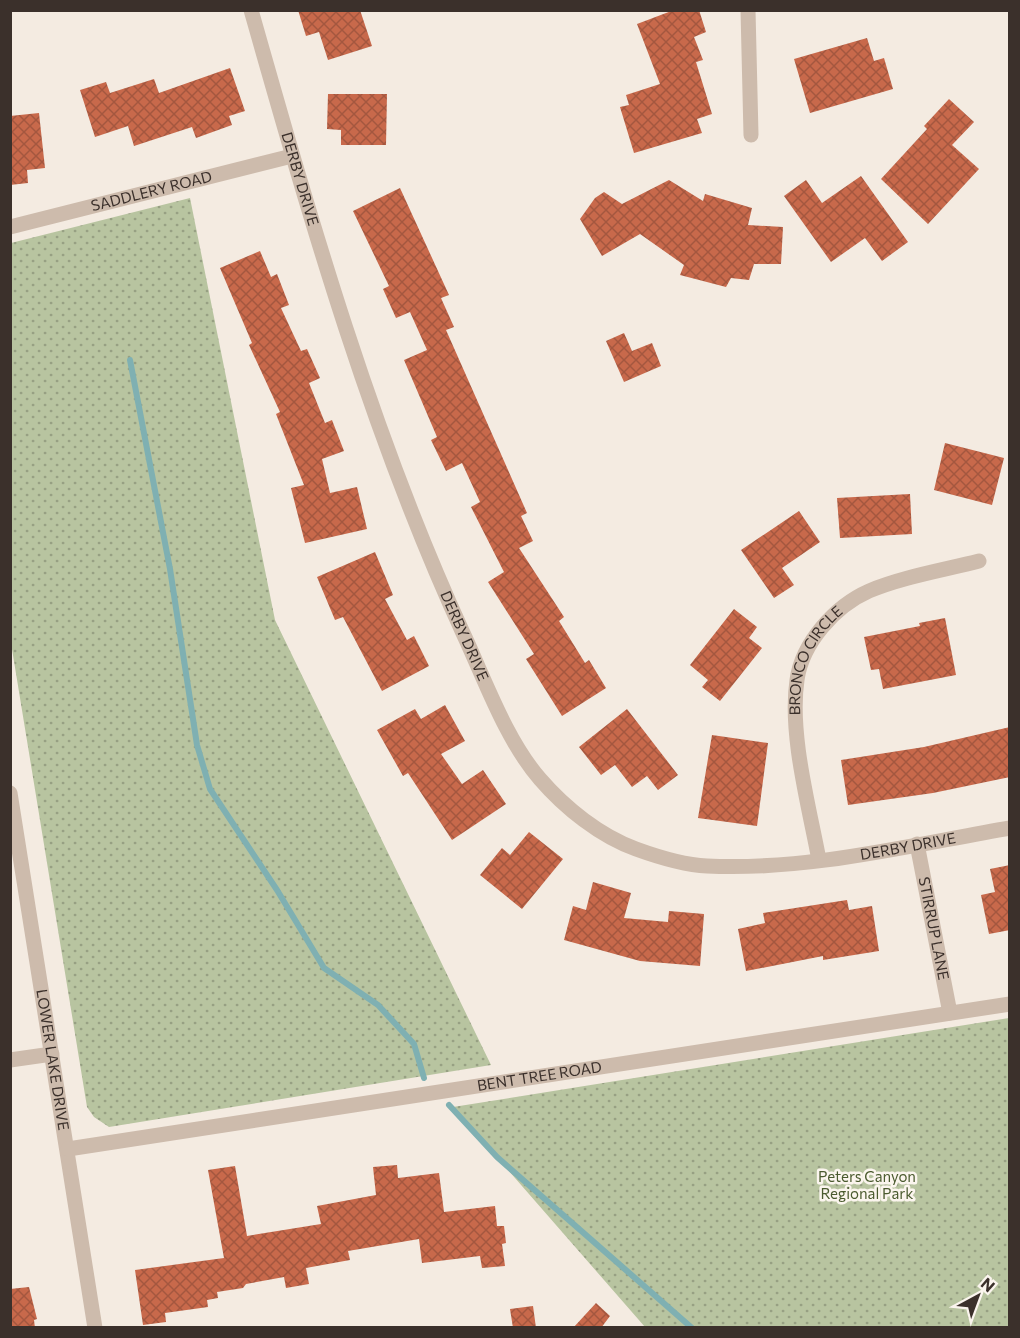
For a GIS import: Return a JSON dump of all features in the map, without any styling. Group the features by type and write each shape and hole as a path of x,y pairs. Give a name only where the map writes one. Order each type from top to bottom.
{"street":[{"name":"DERBY DRIVE","path":"251,10 292,156 347,333 403,490 472,652 519,750 540,780 569,808 602,832 632,848 668,859 704,866 765,866 819,860 1010,828"},
{"path":"748,10 751,135"},
{"name":"SADDLERY ROAD","path":"10,227 292,156"},
{"name":"BRONCO CIRCLE","path":"819,860 795,723 797,678 811,642 829,620 869,591 979,561"},
{"name":"LOWER LAKE DRIVE","path":"10,793 96,1328"},
{"name":"STIRRUP LANE","path":"917,844 950,1012"},
{"name":"BENT TREE ROAD","path":"68,1149 1010,1004"},
{"path":"10,1060 52,1054"}],"green space":[{"path":"190,198 275,620 491,1065 109,1127 94,1117 87,1107 11,643 11,243"},
{"name":"Peters Canyon Regional Park","path":"1009,1018 1009,1327 645,1327 453,1107"}],"building":[{"path":"298,10 360,10 372,46 328,60 319,32 306,36"},
{"path":"674,10 699,10 706,32 694,37 703,60 696,62 712,114 697,119 702,133 634,153 620,107 629,105 626,95 660,84 637,24"},
{"path":"867,38 874,61 884,58 893,89 810,113 794,59"},
{"path":"230,68 245,111 229,116 232,125 196,138 192,127 134,146 128,126 95,137 80,90 106,82 110,93 154,79 159,93"},
{"path":"328,94 387,94 386,145 341,145 341,130 327,129"},
{"path":"949,99 974,122 952,145 979,169 928,224 881,179 927,129 924,126"},
{"path":"39,113 45,168 27,170 28,183 10,185 10,116"},
{"path":"861,176 908,242 882,261 865,238 831,262 784,196 806,180 822,203"},
{"path":"669,180 703,201 705,194 752,208 748,225 783,227 781,264 754,264 749,280 731,278 726,287 680,275 684,265 640,234 602,256 580,219 595,198 604,192 622,204"},
{"path":"400,188 449,295 441,298 454,327 446,330 527,513 521,516 533,541 519,548 564,617 559,621 585,663 589,660 606,688 562,716 526,659 534,654 488,582 504,572 471,507 480,502 462,463 446,471 431,440 437,437 404,360 427,350 410,312 396,318 383,289 389,286 353,211"},
{"path":"260,251 271,277 277,274 289,305 281,308 301,351 307,349 320,378 309,383 325,423 332,420 344,451 322,459 330,493 357,487 367,529 305,543 291,488 304,485 276,414 280,412 249,345 252,343 220,268"},
{"path":"624,333 632,351 652,343 661,366 624,382 606,341"},
{"path":"945,443 1004,458 992,505 934,490"},
{"path":"910,494 912,534 840,538 837,498"},
{"path":"799,511 820,542 782,568 794,585 774,598 741,550"},
{"path":"375,552 393,595 385,599 407,640 414,636 429,666 382,691 343,617 335,620 317,577"},
{"path":"734,609 757,627 749,638 762,648 720,701 702,687 708,680 690,665"},
{"path":"945,618 956,675 883,689 879,669 871,670 864,637 920,626 919,623"},
{"path":"445,705 465,741 441,754 462,784 483,770 506,804 452,840 408,773 403,776 377,730 415,709 421,719"},
{"path":"627,709 678,775 658,790 647,776 632,787 615,765 601,775 579,747"},
{"path":"1010,727 1010,777 933,793 848,805 841,760 924,747"},
{"path":"712,735 768,743 757,826 698,818"},
{"path":"529,832 563,859 522,909 480,875 502,848 510,855"},
{"path":"1010,865 1010,930 989,934 981,895 995,892 990,869"},
{"path":"593,882 631,893 624,918 668,922 669,911 704,914 700,966 640,961 564,940 573,906 586,910"},
{"path":"847,900 849,910 872,906 879,951 823,960 823,956 746,971 738,929 765,923 763,913"},
{"path":"397,1165 398,1178 439,1173 444,1212 495,1206 497,1226 504,1226 506,1243 502,1244 505,1266 482,1268 480,1256 422,1263 419,1239 348,1251 350,1260 306,1268 309,1284 286,1288 284,1277 246,1284 243,1288 217,1292 218,1298 207,1300 208,1307 165,1313 166,1322 143,1325 135,1270 224,1258 208,1170 235,1166 247,1236 321,1224 317,1206 376,1195 373,1167"},
{"path":"29,1287 37,1319 34,1320 35,1328 10,1328 10,1289"},
{"path":"596,1303 610,1316 601,1328 573,1328"},
{"path":"533,1306 536,1328 513,1328 510,1309"}],"waterway":[{"path":"130,360 170,569 197,745 210,789 277,890 324,968 378,1005 414,1044 424,1078"},
{"path":"449,1105 497,1157 692,1328"}]}
